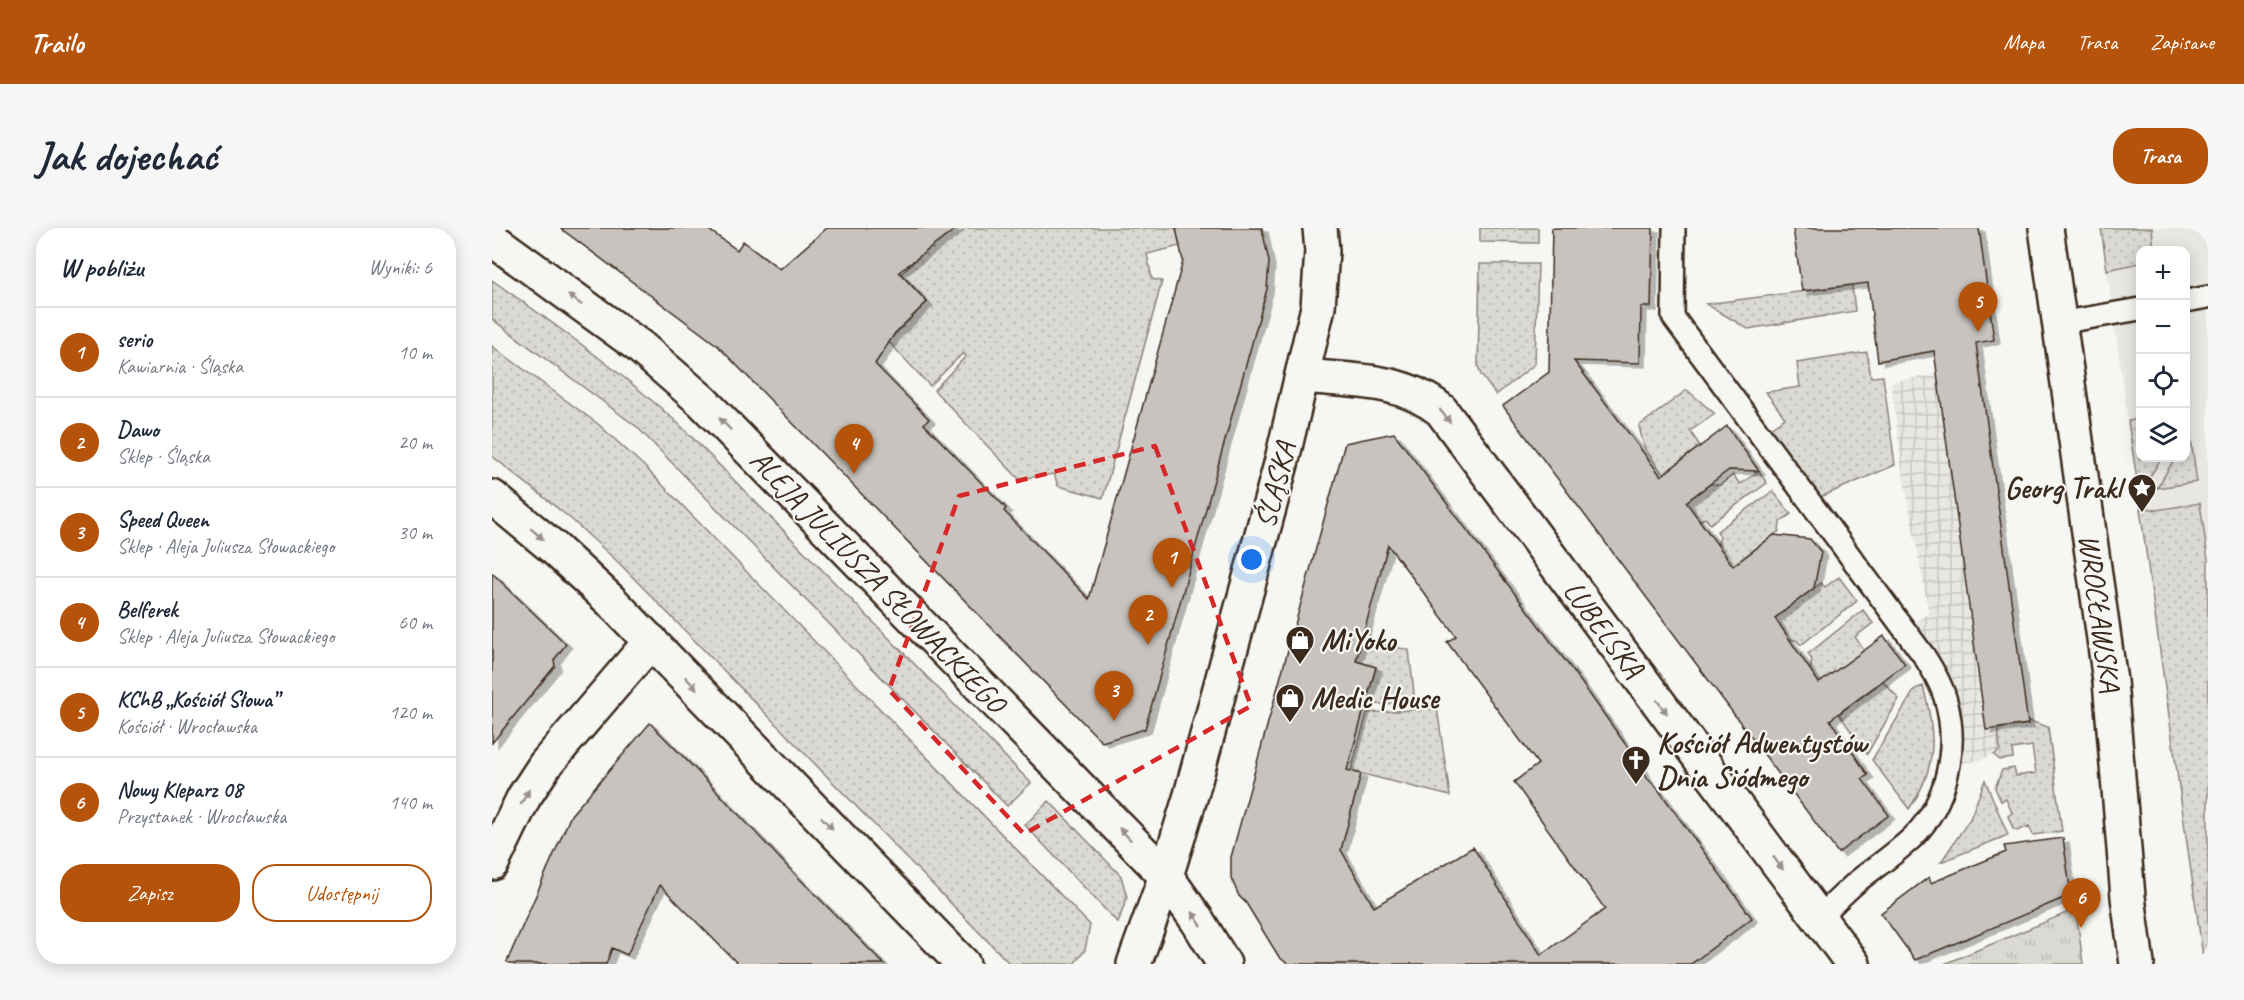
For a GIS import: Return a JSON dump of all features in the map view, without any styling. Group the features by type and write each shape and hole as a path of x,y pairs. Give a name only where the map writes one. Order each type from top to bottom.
{"street":[{"name":"ŚLĄSKA","path":"1134,964 1166,876 1191,795 1281,464 1318,307 1322,261 1320,228"},
{"name":"WROCŁAWSKA","path":"2046,228 2110,681 2128,897 2138,964"},
{"name":"ALEJA JULIUSZA SŁOWACKIEGO","path":"492,239 639,346 702,401 1166,876 1224,964"},
{"name":"LUBELSKA","path":"1303,376 1396,386 1424,397 1441,410 1853,964"},
{"path":"492,497 555,549 612,601 963,964"},
{"path":"492,863 524,797 545,765 651,641"}],"lane":[{"path":"1674,228 1673,317 1924,656 1946,699 1950,716 1952,749 1949,768 1936,806 1925,823 1899,850 1859,880 1819,918"},
{"path":"2190,300 2208,297"},
{"path":"2059,323 2136,310"}],"highlighted area":[{"path":"1155,446 1251,706 1024,834 889,690 959,496"}],"shaded area":[{"path":"2101,228 2208,228 2208,964 2204,964"},
{"path":"1979,368 2028,724 1998,753 1977,761 1960,763 1961,748 1948,676 1935,653 1913,623 1929,613 1902,469 1891,382"}],"green space":[{"path":"921,228 935,244 957,228 1176,228 1180,246 1147,254 1152,279 1162,281 1103,498 1058,486 1054,474 1019,479 934,390 966,356 963,353 930,386 888,341 927,302 901,274 920,256"},
{"path":"1480,228 1538,228 1538,243 1480,242"},
{"path":"2101,228 2152,228 2154,246 2136,246 2136,264 2107,270"},
{"path":"1480,264 1538,264 1535,364 1496,395 1481,375 1478,366"},
{"path":"492,280 612,368 681,426 1031,783 1007,806 637,427 492,319"},
{"path":"1852,285 1855,311 1748,329 1706,304"},
{"path":"492,346 598,424 644,466 1090,925 1085,950 1074,964 1010,964 619,563 571,519 492,456"},
{"path":"1867,352 1871,377 1883,376 1895,465 1818,498 1767,430 1785,418 1766,392 1800,387 1797,363"},
{"path":"1687,390 1715,414 1690,431 1700,446 1663,474 1644,447 1639,426"},
{"path":"2136,420 2136,462 2159,462 2139,493 2128,421"},
{"path":"2190,432 2197,482 2157,488 2173,462 2190,462"},
{"path":"1759,471 1767,483 1710,524 1705,518 1695,523 1682,505 1710,484 1720,485 1733,475 1740,484"},
{"path":"1773,491 1791,514 1780,522 1779,531 1732,566 1712,546 1718,543 1720,537 1717,531"},
{"path":"2200,503 2208,560 2208,964 2204,964 2140,509 2156,510"},
{"path":"1839,577 1857,601 1801,645 1796,640 1769,638 1772,620 1821,583 1825,587"},
{"path":"1863,610 1873,623 1855,637 1864,650 1817,685 1810,670 1812,660 1808,654"},
{"path":"1356,638 1409,650 1415,702 1365,705 1376,667 1350,659"},
{"path":"1883,681 1899,699 1867,754 1839,714"},
{"path":"1923,686 1930,719 1932,750 1925,779 1909,809 1872,760 1915,689"},
{"path":"1437,708 1450,796 1351,771 1367,713"},
{"path":"2027,720 2048,727 2062,831 2033,835 2029,826 2017,831 2013,829 2008,816 2012,813 2006,799 2001,801 1995,788 2002,770 2014,768 2016,776 2036,773 2032,746 2012,749 2013,758 2000,760 1994,755 2000,750 1998,729 2027,724"},
{"path":"1985,780 2008,835 1941,862 1970,819"},
{"path":"1049,801 1121,876 1127,897 1118,923 1025,825"},
{"path":"2076,909 2083,964 1944,964"}],"building":[{"path":"560,228 706,228 737,250 743,241 780,269 827,228 957,228 899,272 927,302 895,333 875,364 929,419 924,424 1006,508 1004,511 1089,599 1183,261 1176,228 1262,228 1269,262 1267,289 1145,729 1102,742 717,345"},
{"path":"1552,228 1653,228 1651,307 1641,307 1640,363 1574,361 1661,476 1727,426 1759,471 1729,470 1686,502 1733,566 1774,535 1810,539 1821,552 1814,588 1775,618 1819,683 1884,636 1905,664 1830,720 1868,775 1862,779 1889,815 1838,853 1503,406 1549,372"},
{"path":"1793,228 1979,228 1994,340 1976,343 2028,724 1986,730 1934,351 1878,361 1868,283 1802,291"},
{"path":"1394,433 1576,675 1641,766 1647,778 1658,789 1752,918 1691,964 1288,964 1279,957 1246,903 1239,896 1231,878 1231,857 1345,443","holes":["1388,545 1456,636 1447,642 1538,764 1514,782 1605,909 1541,955 1473,847 1374,907 1341,850 1361,774 1347,770 1376,667 1356,661"]},
{"path":"492,573 566,644 554,660 555,666 492,743"},
{"path":"650,723 884,964 738,964 660,885 627,955 612,948 606,964 506,964 571,815"},
{"path":"2063,838 2071,895 1915,960 1881,913 1929,877 1931,883 2006,852 2004,846"}],"place":[{"name":"KChB „Kościół Słowa”","path":"1978,332"},
{"name":"Belferek","path":"854,474"},
{"name":"Georg Trakl","path":"2142,514"},
{"name":"serio","path":"1172,588"},
{"name":"Dawo","path":"1148,645"},
{"name":"MiYoko","path":"1300,666"},
{"name":"Speed Queen","path":"1114,721"},
{"name":"Medic House","path":"1290,724"},
{"name":"Kościół Adwentystów Dnia Siódmego","path":"1636,786"},
{"name":"Nowy Kleparz 08","path":"2081,928"}]}
